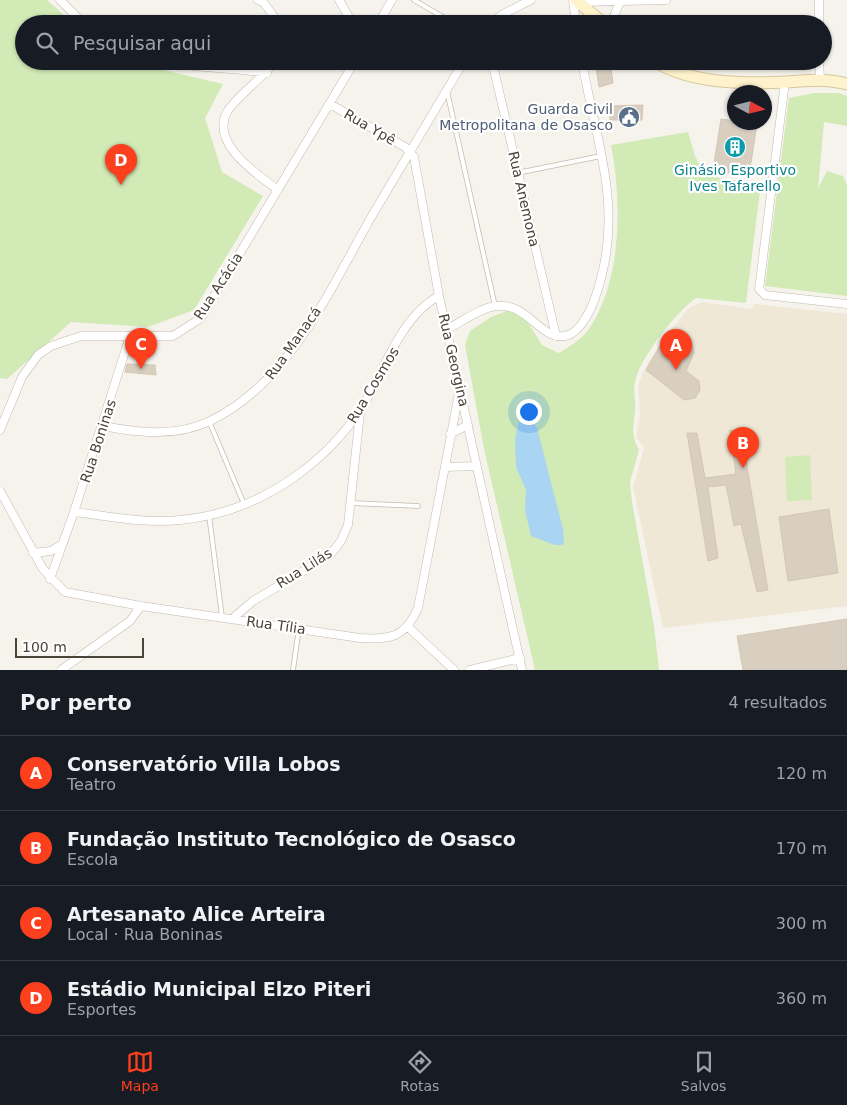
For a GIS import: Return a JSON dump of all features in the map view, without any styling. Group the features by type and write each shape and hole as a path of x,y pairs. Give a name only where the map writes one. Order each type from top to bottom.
{"main road":[{"path":"576,1 593,15"},
{"path":"671,70 698,78 743,82 820,80 847,84"}],"street":[{"path":"60,0 75,15"},
{"path":"258,0 264,3 273,15"},
{"path":"339,0 347,15"},
{"path":"383,15 392,0"},
{"path":"502,15 531,0"},
{"path":"576,15 576,1 666,0"},
{"path":"819,0 819,15"},
{"path":"614,15 620,2"},
{"path":"247,70 267,73"},
{"path":"269,70 228,111 224,130 226,139 239,157 278,190"},
{"name":"Rua Acácia","path":"0,430 22,377 38,355 60,342 71,338 98,335 173,336 201,318 350,70"},
{"path":"410,151 459,70"},
{"name":"Rua Anemona","path":"494,70 556,336"},
{"path":"447,329 495,306 521,311 539,327 556,336 569,336 582,324 593,304 606,256 608,198 603,156 584,70"},
{"path":"819,70 820,80"},
{"path":"785,82 758,286 760,292 765,295 847,304"},
{"name":"Rua Ypê","path":"330,104 410,151"},
{"name":"Rua Georgina","path":"410,151 416,166 439,296 522,670"},
{"name":"Rua Manacá","path":"103,426 123,430 172,432 209,421 254,394 289,353 313,317 410,151"},
{"name":"Rua Cosmos","path":"74,512 166,521 210,515 244,504 284,484 327,452 360,412 416,314 430,301 439,296"},
{"name":"Rua Boninas","path":"50,579 103,426 130,336"},
{"path":"454,670 408,627 415,616 421,596 460,388"},
{"name":"Rua Lilás","path":"232,619 253,601 330,555 347,530 360,412"},
{"path":"450,434 468,425"},
{"path":"445,467 476,466"},
{"name":"Rua Tília","path":"0,491 33,553 50,579 58,588 71,594 222,618 381,639 389,638 408,627"},
{"path":"33,553 51,551 62,544"},
{"path":"61,670 130,621 141,606"},
{"path":"470,670 520,658"}],"lane":[{"path":"414,0 440,15"},
{"path":"446,91 495,306"},
{"path":"518,173 603,156"},
{"path":"209,421 244,504"},
{"path":"351,503 418,506"},
{"path":"210,515 222,618"},
{"path":"292,670 299,628"}],"shaded area":[{"path":"702,302 752,309 754,304 847,314 847,606 663,628 633,487 644,448 636,437 640,414 638,385 644,370 662,340 689,308"}],"green space":[{"path":"0,0 47,0 64,15 15,15 15,70 163,70 223,84 205,118 222,172 263,196 194,310 148,327 71,322 7,379 0,378"},
{"path":"814,93 838,93 847,96 847,126 824,122 818,188 827,171 843,176 847,185 847,296 765,286 789,98"},
{"path":"688,132 695,156 704,173 723,179 761,183 746,303 696,298 679,313 660,336 638,372 635,382 633,430 634,439 639,450 630,482 654,626 659,670 535,670 484,449 465,345 470,331 491,317 509,310 524,316 542,345 559,353 582,336 589,329 600,310 608,288 613,264 618,215 615,167 611,145"},
{"path":"810,455 812,500 787,501 785,457"}],"water":[{"path":"525,419 531,420 537,428 563,529 564,542 562,545 555,545 531,536 525,510 526,490 516,467 515,439 519,422"}],"building":[{"path":"596,70 611,70 613,83 599,87"},
{"path":"643,105 642,120 610,120 609,106"},
{"name":"Ginásio Esportivo Ives Tafarello","path":"721,119 727,120 727,130 756,130 749,176 713,170"},
{"path":"686,336 692,344 694,353 686,371 699,381 700,390 695,398 684,400 646,370 660,346 673,356"},
{"path":"127,364 155,365 156,375 125,372"},
{"path":"730,430 741,431 768,590 757,592 741,524 734,526 726,485 708,487 718,558 708,561 687,433 697,433 705,478 736,474"},
{"path":"829,509 838,573 788,581 779,517"},
{"path":"847,619 847,670 743,670 737,636"}],"place":[{"name":"Guarda Civil Metropolitana de Osasco","path":"629,117"},
{"name":"Ginásio Esportivo Ives Tafarello","path":"735,147"},
{"name":"Estádio Municipal Elzo Piteri","path":"121,185"},
{"name":"Artesanato Alice Arteira","path":"141,369"},
{"name":"Conservatório Villa Lobos","path":"676,370"},
{"name":"Fundação Instituto Tecnológico de Osasco","path":"743,468"}]}
